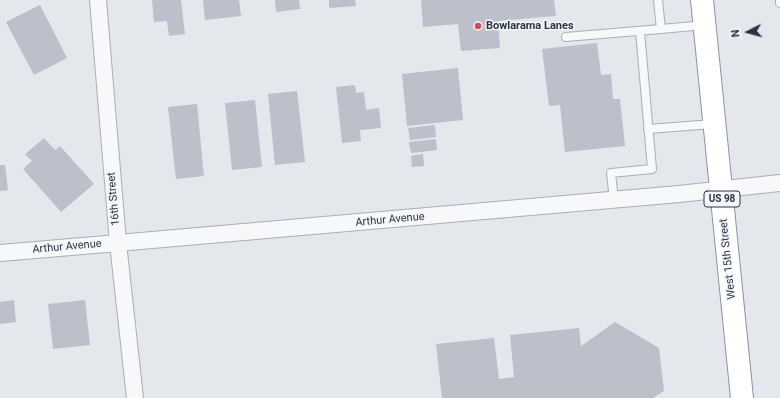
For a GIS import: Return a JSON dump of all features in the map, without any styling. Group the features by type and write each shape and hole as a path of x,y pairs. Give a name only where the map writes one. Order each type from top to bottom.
{"highway":[{"name":"West 15th Street","path":"702,0 742,398"}],"street":[{"name":"16th Street","path":"98,0 118,243 135,398"},
{"name":"Arthur Avenue","path":"0,253 683,194 780,183"}],"lane":[{"path":"658,0 661,29"},
{"path":"566,37 705,24"},
{"path":"614,200 611,173 652,169 640,31"},
{"path":"648,129 714,124"}],"building":[{"path":"152,0 181,0 185,34 169,36 167,21 154,22"},
{"path":"203,0 239,0 241,16 205,20"},
{"path":"275,0 299,0 300,9 276,12"},
{"path":"329,0 355,0 356,6 329,8"},
{"name":"Bowlarama Lanes","path":"421,0 554,0 556,16 498,21 500,48 461,51 458,24 423,27"},
{"path":"40,5 67,58 34,75 6,22"},
{"path":"597,43 601,75 611,74 613,99 620,99 625,146 565,152 560,105 549,106 542,49"},
{"path":"458,68 463,120 407,126 402,74"},
{"path":"355,85 356,93 364,92 366,110 379,108 381,128 360,130 361,141 342,143 336,87"},
{"path":"297,91 305,162 275,165 268,94"},
{"path":"255,100 262,167 232,170 225,103"},
{"path":"197,104 204,176 176,179 168,107"},
{"path":"435,125 436,137 410,140 408,128"},
{"path":"44,138 55,150 60,146 94,184 61,212 23,169 32,161 25,154"},
{"path":"436,139 437,150 411,153 409,142"},
{"path":"423,154 424,166 412,167 411,156"},
{"path":"0,165 5,165 8,190 0,191"},
{"path":"14,300 16,322 0,324 0,302"},
{"path":"85,300 90,345 53,349 48,304"},
{"path":"615,322 659,348 664,391 653,398 442,398 436,344 494,338 499,379 514,377 510,335 579,328 581,346"}],"place":[{"name":"Bowlarama Lanes","path":"478,26"}]}
